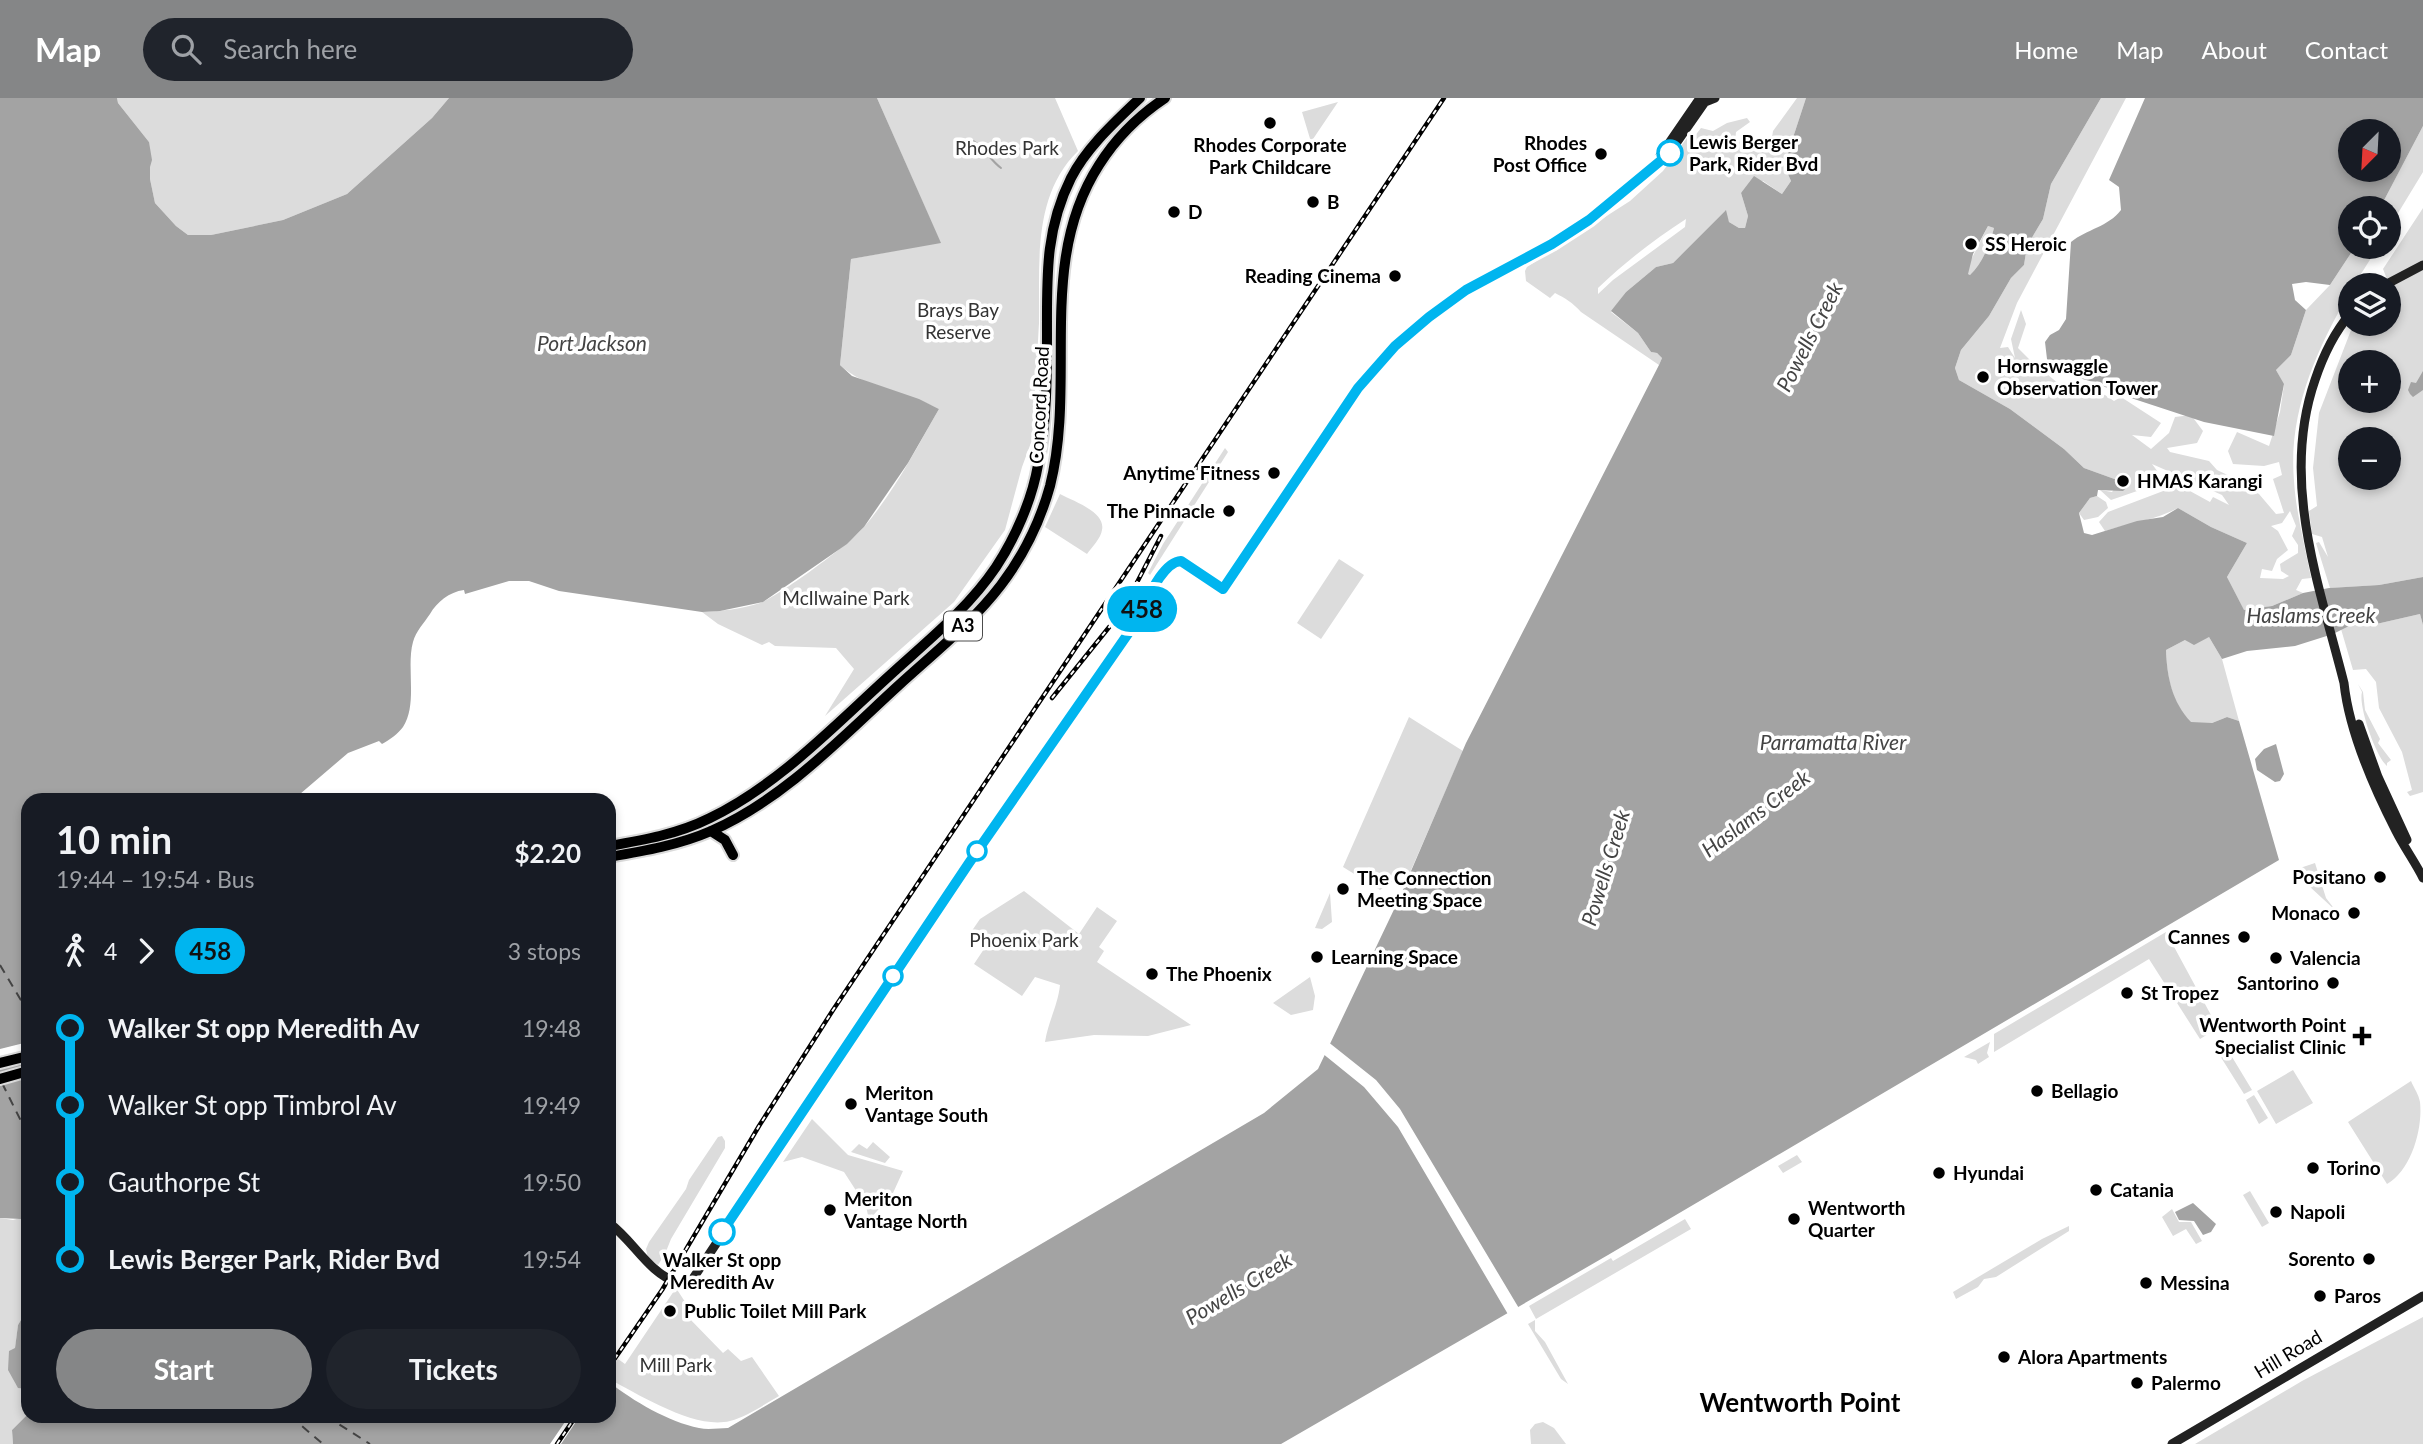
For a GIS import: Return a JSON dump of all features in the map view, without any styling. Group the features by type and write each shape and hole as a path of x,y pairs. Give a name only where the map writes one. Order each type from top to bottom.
{"highway":[{"name":"Concord Road","path":"616,845 677,832 712,817 751,794 812,746 963,609 996,567 1017,528 1038,465 1045,403 1046,281 1049,248 1057,212 1072,177 1084,159 1140,98"},
{"name":"Concord Road","path":"616,856 652,850 711,831 772,795 832,747 987,603 1018,560 1042,510 1056,457 1060,406 1063,264 1073,219 1096,169 1116,141 1132,124 1165,98"},
{"path":"1084,159 1096,169"},
{"path":"711,831 725,840 733,855"},
{"path":"0,1063 21,1058"},
{"path":"0,1079 21,1073"}],"street":[{"path":"616,1228 648,1263 667,1278 678,1283 692,1280 969,863 1132,628 1164,571 1175,561 1185,563 1223,589 1358,388 1395,346 1466,290 1552,244 1589,220 1671,152 1702,100 1715,98"},
{"path":"2401,277 2423,265"},
{"path":"2338,331 2311,392 2301,442 2302,506 2344,683 2378,777 2402,831 2423,868"},
{"path":"2344,683 2345,698 2373,781 2397,834 2423,878"},
{"name":"Hill Road","path":"2172,1444 2423,1296"}],"green space":[{"path":"117,98 449,98 432,118 347,194 283,220 211,235 188,235 155,203 150,179 149,142 118,103"},
{"path":"877,98 1055,98 1078,151 1063,169 1046,210 1040,255 1032,440 1005,530 954,602 825,716 854,669 836,648 775,646 769,642 762,645 718,624 702,612 760,603 798,580 845,545 864,527 885,499 939,409 862,380 840,365 851,259 940,242"},
{"path":"1797,98 1806,98 1784,165 1791,181 1782,194 1763,181 1741,193 1748,216 1745,228 1739,228 1729,222 1725,211 1673,263 1656,267 1626,292 1611,312 1638,333 1651,352 1662,358 1659,365 1566,299 1555,293 1550,298 1526,281 1527,267 1630,201 1663,171 1689,135 1694,137 1701,128 1713,131 1727,123 1747,118 1750,122 1736,132 1735,142 1747,137 1763,148 1771,144 1773,131","holes":["1686,219 1685,227 1613,280 1598,294 1598,288 1619,269"]},
{"path":"2101,98 2126,98 2017,303 2000,348 2008,347 2015,358 2011,339 2021,310 2026,324 2018,348 2059,384 2077,384 2114,401 2121,397 2161,423 2151,437 2132,435 2151,449 2169,433 2175,417 2191,415 2203,431 2197,443 2167,448 2170,452 2209,461 2217,470 2259,494 2276,514 2284,513 2273,479 2282,475 2279,462 2264,466 2233,464 2228,451 2237,432 2269,446 2280,412 2284,385 2276,370 2291,355 2306,310 2330,285 2347,259 2370,259 2362,273 2338,273 2338,314 2307,383 2295,431 2294,481 2311,578 2302,579 2296,590 2303,593 2272,606 2244,611 2227,577 2247,543 2178,508 2105,531 2099,522 2108,512 2179,485 2210,502 2213,497 2229,505 2222,495 2152,464 2161,476 2149,481 2140,490 2111,500 2100,490 2112,492 2120,481 2084,468 2064,449 2010,409 1959,380 1955,368 1961,350 1989,316 2011,278 2024,265 2027,246 2043,219 2051,184","holes":["2290,511 2296,526 2292,536 2298,545 2298,553 2280,564 2281,571 2289,576 2283,579 2260,578 2262,569 2272,571 2277,559 2288,550 2278,531 2271,526 2282,523"]},
{"path":"1338,102 1311,142 1302,112"},
{"path":"2423,126 2423,172 2401,208 2401,196 2386,196 2394,182 2401,182 2401,168"},
{"path":"2423,208 2423,577 2379,585 2330,588 2316,543 2319,542 2328,557 2322,537 2312,534 2309,511 2317,506 2313,468 2319,413 2338,364 2338,413 2401,413 2401,350 2343,350 2349,336 2401,336 2401,273 2385,273 2383,269 2390,259 2401,259 2401,242"},
{"path":"1988,226 1994,228 1990,241 1982,260 1970,275 1968,266"},
{"path":"1225,448 1228,452 1150,575 1148,573 1163,544"},
{"path":"1060,494 1094,513 1102,524 1100,536 1087,554 1045,527"},
{"path":"2097,496 2106,502 2108,508 2098,517 2084,520 2079,513 2090,498"},
{"path":"1339,559 1364,575 1321,639 1297,623"},
{"path":"2420,614 2423,625 2423,792 2410,796 2407,792 2412,790 2402,752 2379,708 2376,682 2366,669 2353,670 2341,629 2351,624 2372,625"},
{"path":"2209,637 2222,659 2239,721 2227,717 2212,723 2191,723 2175,698 2169,679 2166,650 2185,640"},
{"path":"2358,684 2363,692 2365,710 2380,739 2378,743 2391,760 2387,766 2369,731"},
{"path":"1409,717 1463,751 1408,877 1402,875 1380,890 1343,867"},
{"path":"2315,863 2326,898 2336,911 2295,873 2294,870"},
{"name":"Phoenix Park","path":"1024,891 1079,934 1097,907 1117,921 1099,947 1104,951 1097,962 1191,1025 1148,1036 1094,1035 1045,1042 1060,985 1035,977 1022,996 974,964 986,946 969,935 980,919"},
{"path":"1330,893 1332,922 1322,929 1315,928"},
{"path":"2166,932 2218,1028 2200,1039 2149,959 1994,1052 1994,1034"},
{"path":"1310,977 1315,996 1313,1010 1291,1015 1273,1003"},
{"path":"1990,1042 1987,1053 1989,1057 1978,1064 1976,1060 1964,1057"},
{"path":"2226,1047 2252,1090 2244,1094 2217,1051"},
{"path":"2293,1070 2313,1103 2276,1124 2257,1091"},
{"path":"2411,1081 2420,1102 2417,1136 2403,1170 2387,1184 2348,1122"},
{"path":"2254,1095 2268,1118 2259,1124 2246,1100"},
{"path":"812,1119 848,1155 903,1171 893,1193 869,1220 866,1206 844,1172 802,1157 783,1162"},
{"path":"722,1136 725,1148 658,1265 648,1258 646,1249 649,1242 718,1137"},
{"path":"873,1142 890,1157 885,1163 851,1152 859,1144 867,1149"},
{"path":"1797,1155 1802,1162 1783,1173 1778,1166"},
{"path":"2250,1191 2269,1223 2262,1227 2243,1195"},
{"path":"2172,1209 2179,1222 2191,1222 2202,1241 2196,1244 2186,1229 2173,1236 2162,1217"},
{"path":"0,1218 20,1218 21,1320 15,1349 21,1374 21,1421 12,1430 13,1444 0,1444"},
{"path":"1685,1219 1691,1229 1536,1319 1529,1306"},
{"path":"2069,1226 2069,1231 1996,1277 1984,1279 1978,1287 1956,1299 1953,1292"},
{"name":"Mill Park","path":"676,1288 691,1311 687,1316 723,1353 728,1349 741,1361 752,1357 779,1396 730,1421 701,1420 652,1402 616,1383 616,1362 618,1359 625,1364"},
{"path":"2423,1317 2423,1444 2195,1444 2302,1381"},
{"path":"1535,1320 1535,1331 1545,1342 1568,1384 1561,1379 1528,1324"},
{"path":"1543,1422 1554,1428 1566,1444 1531,1444 1530,1430 1535,1424"}],"water":[{"name":"Port Jackson","path":"0,98 117,98 118,103 149,142 152,160 150,179 155,203 188,235 211,235 283,220 347,194 432,118 449,98 877,98 941,243 851,259 840,365 852,376 919,399 939,409 908,463 864,527 847,544 763,602 720,611 702,612 559,591 529,581 509,581 465,594 464,590 448,595 436,605 414,638 411,652 410,708 403,727 382,744 379,741 348,753 301,793 21,793 21,1219 0,1218"},
{"name":"Parramatta River","path":"1806,98 2101,98 2051,184 2043,219 2027,246 2024,265 2011,278 1989,316 1961,350 1955,368 1959,380 2010,409 2064,449 2084,468 2130,484 2123,491 2098,490 2097,496 2090,498 2079,513 2084,533 2092,535 2137,521 2163,517 2178,508 2247,543 2227,577 2244,610 2272,606 2303,593 2329,588 2379,585 2423,577 2423,625 2420,614 2372,625 2351,625 2333,634 2295,646 2247,651 2222,659 2209,637 2194,645 2185,640 2166,650 2172,689 2179,706 2191,722 2212,723 2227,717 2239,721 2279,860 1281,1444 13,1444 12,1430 21,1421 616,1423 616,1387 640,1403 676,1421 702,1429 728,1428 1264,1113 1318,1069 1399,899 1466,743 1659,365 1662,358 1651,352 1638,333 1611,311 1626,292 1656,267 1673,263 1726,210 1729,222 1739,228 1745,228 1748,216 1741,193 1754,176 1782,194 1791,181 1784,165","holes":["1988,226 1994,228 1982,260 1970,275 1968,274 1973,254"]},
{"path":"2145,98 2423,98 2423,126 2401,168 2401,119 2338,119 2338,182 2394,182 2386,196 2338,196 2338,259 2347,259 2330,285 2306,282 2292,284 2295,300 2306,310 2291,355 2276,370 2284,384 2274,436 2204,422 2134,399 2062,373 2047,359 2045,342 2059,330 2066,319 2071,242 2116,216 2121,210 2119,187 2109,180"},
{"path":"2423,371 2423,390 2413,397 2408,390 2411,382 2416,383"},
{"path":"2276,744 2284,774 2280,781 2275,782 2257,770 2255,759 2264,749"},
{"path":"2193,1203 2216,1224 2211,1232 2203,1235 2194,1221 2179,1220 2175,1212"},
{"path":"21,1320 21,1388 18,1388 8,1370 9,1351 15,1348"}],"pier":[{"path":"1327,1041 1376,1080 1400,1109 1520,1310 1509,1316 1398,1127 1364,1087 1322,1053"},
{"path":"21,1044 21,1064 0,1069 0,1049"},
{"path":"564,1423 575,1423 561,1444 550,1444"}],"waterway":[{"path":"955,145 973,141 1001,168"}],"ferry route":[{"path":"0,965 21,1000"},
{"path":"2,1083 21,1121"},
{"path":"298,1423 323,1444"},
{"path":"337,1423 370,1444"}],"railway":[{"path":"616,1357 662,1290 759,1126 833,1010 1444,98"},
{"path":"1052,698 1110,626 1131,594 1161,536"},
{"path":"557,1444 571,1423"}],"bus line":[{"name":"458","path":"722,1232 969,863 1132,628 1150,593 1168,567 1175,561 1181,561 1223,589 1358,388 1395,346 1466,290 1552,244 1589,220 1670,153"}],"place":[{"name":"Rhodes Corporate Park Childcare","path":"1270,123"},
{"name":"Lewis Berger Park, Rider Bvd","path":"1670,153"},
{"name":"Rhodes Post Office","path":"1601,154"},
{"name":"B","path":"1313,202"},
{"name":"D","path":"1174,212"},
{"name":"SS Heroic","path":"1971,244"},
{"name":"Reading Cinema","path":"1395,276"},
{"name":"Hornswaggle Observation Tower","path":"1983,377"},
{"name":"Anytime Fitness","path":"1274,473"},
{"name":"HMAS Karangi","path":"2123,481"},
{"name":"The Pinnacle","path":"1229,511"},
{"name":"Positano","path":"2380,877"},
{"name":"The Connection Meeting Space","path":"1343,889"},
{"name":"Monaco","path":"2354,913"},
{"name":"Cannes","path":"2244,937"},
{"name":"Learning Space","path":"1317,957"},
{"name":"Valencia","path":"2276,958"},
{"name":"The Phoenix","path":"1152,974"},
{"name":"Santorino","path":"2333,983"},
{"name":"St Tropez","path":"2127,993"},
{"name":"Wentworth Point Specialist Clinic","path":"2362,1036"},
{"name":"Bellagio","path":"2037,1091"},
{"name":"Meriton Vantage South","path":"851,1104"},
{"name":"Torino","path":"2313,1168"},
{"name":"Hyundai","path":"1939,1173"},
{"name":"Catania","path":"2096,1190"},
{"name":"Meriton Vantage North","path":"830,1210"},
{"name":"Napoli","path":"2276,1212"},
{"name":"Wentworth Quarter","path":"1794,1219"},
{"name":"Walker St opp Meredith Av","path":"722,1232"},
{"name":"Sorento","path":"2369,1259"},
{"name":"Messina","path":"2146,1283"},
{"name":"Paros","path":"2320,1296"},
{"name":"Public Toilet Mill Park","path":"670,1311"},
{"name":"Alora Apartments","path":"2004,1357"},
{"name":"Palermo","path":"2137,1383"}],"district":[{"name":"Wentworth Point","path":"1800,1403"}],"park label":[{"name":"Rhodes Park","path":"1007,148"},
{"name":"Brays Bay Reserve","path":"958,321"},
{"name":"McIlwaine Park","path":"846,598"}],"water label":[{"name":"Powells Creek","path":"1810,337"},
{"name":"Haslams Creek","path":"2311,616"},
{"name":"Haslams Creek","path":"1756,814"},
{"name":"Powells Creek","path":"1606,868"},
{"name":"Powells Creek","path":"1239,1289"}]}
